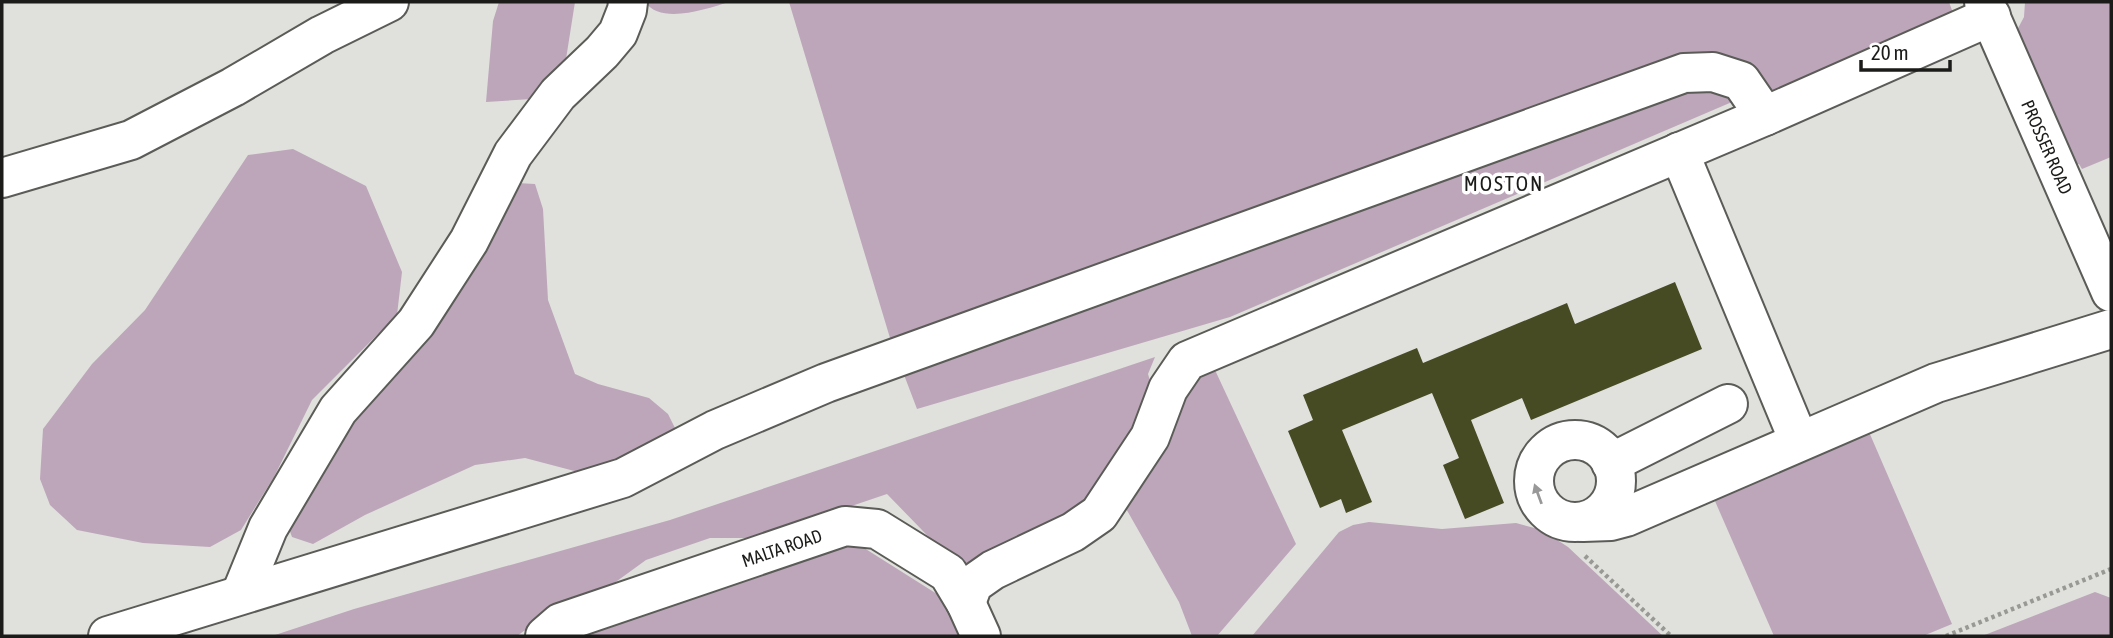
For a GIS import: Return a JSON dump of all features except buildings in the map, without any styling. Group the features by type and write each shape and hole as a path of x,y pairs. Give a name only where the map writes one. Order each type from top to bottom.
{"street":[{"path":"2,178 131,140 233,87 322,35 389,2"},
{"path":"241,594 268,528 338,410 416,323 469,242 513,154 558,94 618,33 628,2"},
{"path":"973,620 973,584 993,570 1073,532 1099,514 1150,437 1168,389 1187,361 1765,116 1988,9"},
{"name":"PROSSER ROAD","path":"1988,9 2111,292"},
{"path":"108,636 623,478 715,430 826,383 1684,73 1713,72 1741,81 1765,116"},
{"path":"1679,152 1799,441"},
{"path":"1561,522 1611,521 1626,517 1936,383 2111,329"},
{"path":"1611,463 1728,404"},
{"path":"1574,440 1587,442 1598,448 1611,463 1616,481 1614,495 1607,507 1596,517 1561,522 1534,483 1535,470 1541,458 1561,443 1574,440"},
{"name":"MALTA ROAD","path":"545,636 560,623 845,526 877,529 948,573 973,620"}],"path":[{"path":"1561,522 1671,636"},
{"path":"1946,636 2111,569"}],"shaded area":[{"path":"499,2 575,2 566,59 531,99 486,102 493,21"},
{"path":"645,2 729,2 673,14 652,9"},
{"path":"789,2 1949,2 1953,13 1769,93 1732,102 1230,317 917,409 890,338"},
{"path":"2025,2 2111,2 2111,157 2082,169 2079,164 2072,166 2016,32 2024,17"},
{"path":"293,149 366,186 402,272 397,315 312,400 274,477 241,530 210,547 143,543 77,530 50,505 40,479 43,429 92,364 145,310 248,155"},
{"path":"517,183 535,184 543,209 548,300 575,374 598,384 649,398 668,414 675,428 669,442 582,473 525,458 475,465 365,515 313,544 292,537 285,518 339,440 416,343"},
{"path":"1208,355 1296,544 1217,636 1192,636 1179,602 1120,498"},
{"path":"1155,357 1148,374 1155,398 1097,506 971,562 956,565 887,494 757,538 710,538 646,560 606,589 557,607 517,636 272,636 354,609 670,520"},
{"path":"1866,425 1952,624 1923,636 1774,636 1711,492"},
{"path":"1369,522 1442,529 1516,523 1542,530 1568,547 1663,636 1252,636 1339,532 1353,525"},
{"path":"853,541 937,594 969,636 566,636"},
{"path":"2095,592 2111,598 2111,636 1982,636"}],"district":[{"name":"MOSTON","path":"1504,183"}]}
